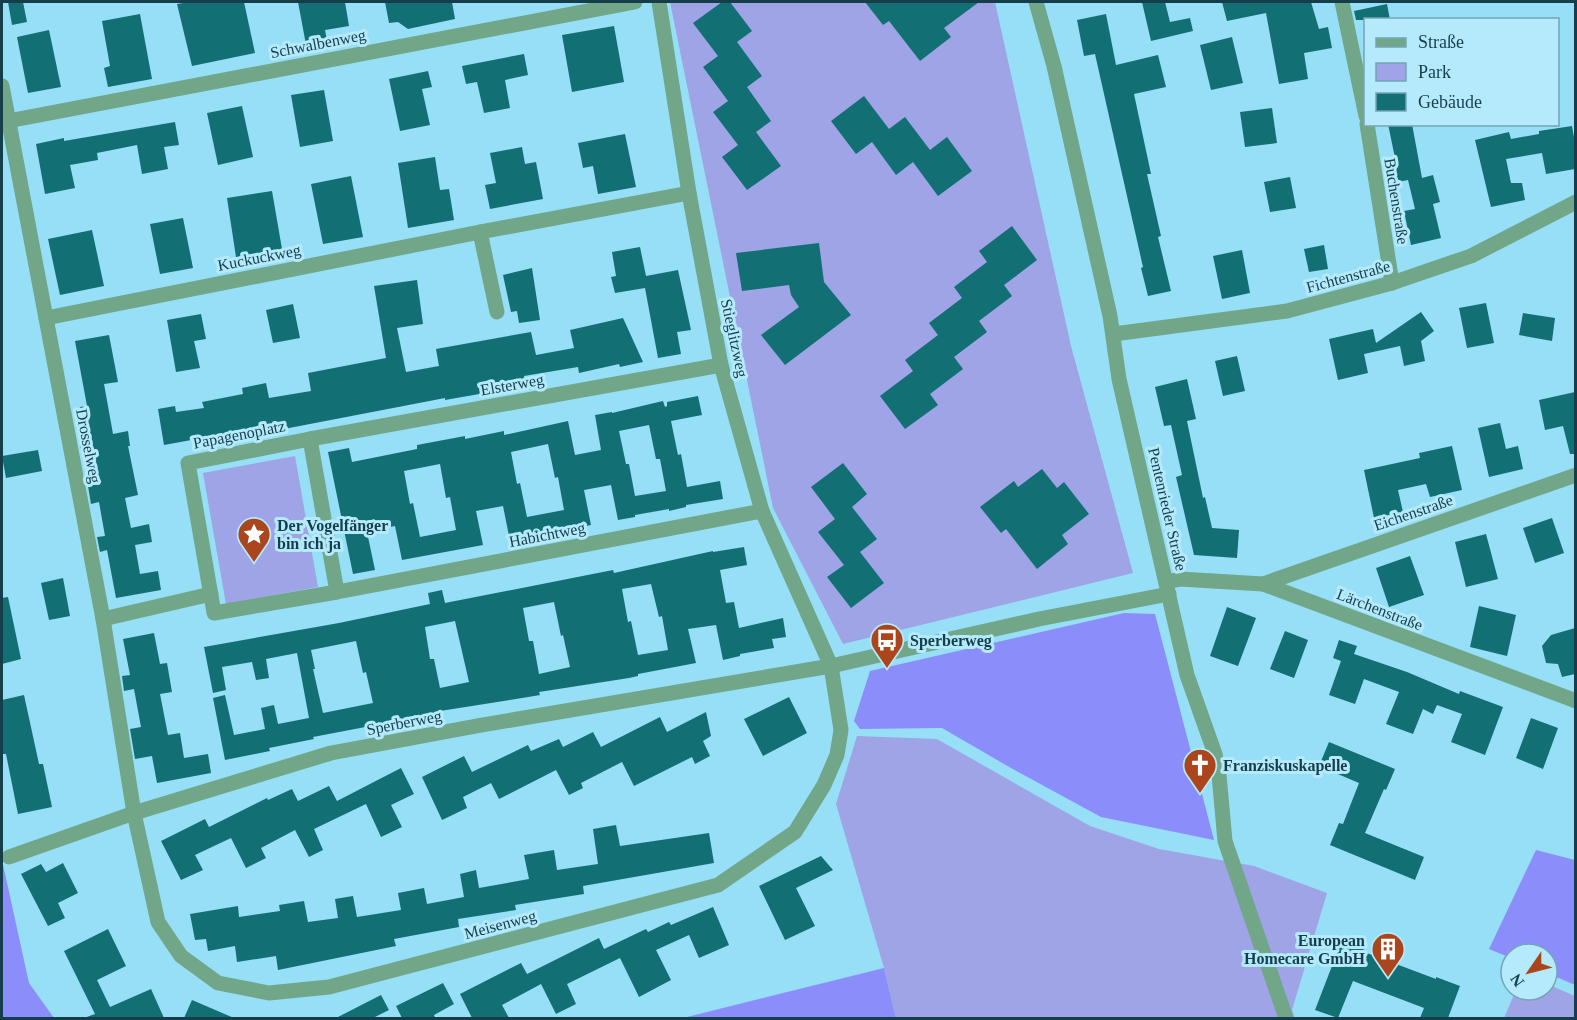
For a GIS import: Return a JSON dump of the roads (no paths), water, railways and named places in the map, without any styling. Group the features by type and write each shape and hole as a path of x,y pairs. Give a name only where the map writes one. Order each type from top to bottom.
{"street":[{"name":"Schwalbenweg","path":"8,121 635,2"},
{"name":"Stieglitzweg","path":"658,2 689,194 721,365 762,511 831,666"},
{"name":"Pentenrieder Straße","path":"1036,2 1054,66 1114,334 1119,379 1187,675 1215,754 1227,847 1286,1018"},
{"path":"1342,2 1364,111"},
{"name":"Drosselweg","path":"2,86 103,619 134,813"},
{"name":"Buchenstraße","path":"1367,126 1392,283"},
{"name":"Kuckuckweg","path":"46,318 480,232 689,194"},
{"name":"Fichtenstraße","path":"1114,334 1287,310 1392,283 1471,256 1575,201"},
{"path":"480,232 497,312"},
{"name":"Elsterweg","path":"310,439 721,365"},
{"name":"Papagenoplatz","path":"210,594 188,463 310,439 337,592"},
{"name":"Eichenstraße","path":"1263,584 1575,475"},
{"name":"Habichtweg","path":"337,592 762,511"},
{"name":"Lärchenstraße","path":"1168,588 1180,579 1263,584 1575,701"},
{"name":"Sperberweg","path":"9,857 134,813 331,753 831,666 1168,588"},
{"path":"103,619 210,594 214,613 337,592"},
{"name":"Meisenweg","path":"134,813 158,922 181,956 218,983 269,993 329,987 718,885 795,832 825,785 837,755 841,730 831,666"}],"place":[{"name":"Der Vogelfänger bin ich ja","path":"254,563"},
{"name":"Sperberweg","path":"887,669"},
{"name":"Franziskuskapelle","path":"1200,794"},
{"name":"European Homecare GmbH","path":"1388,978"}]}
